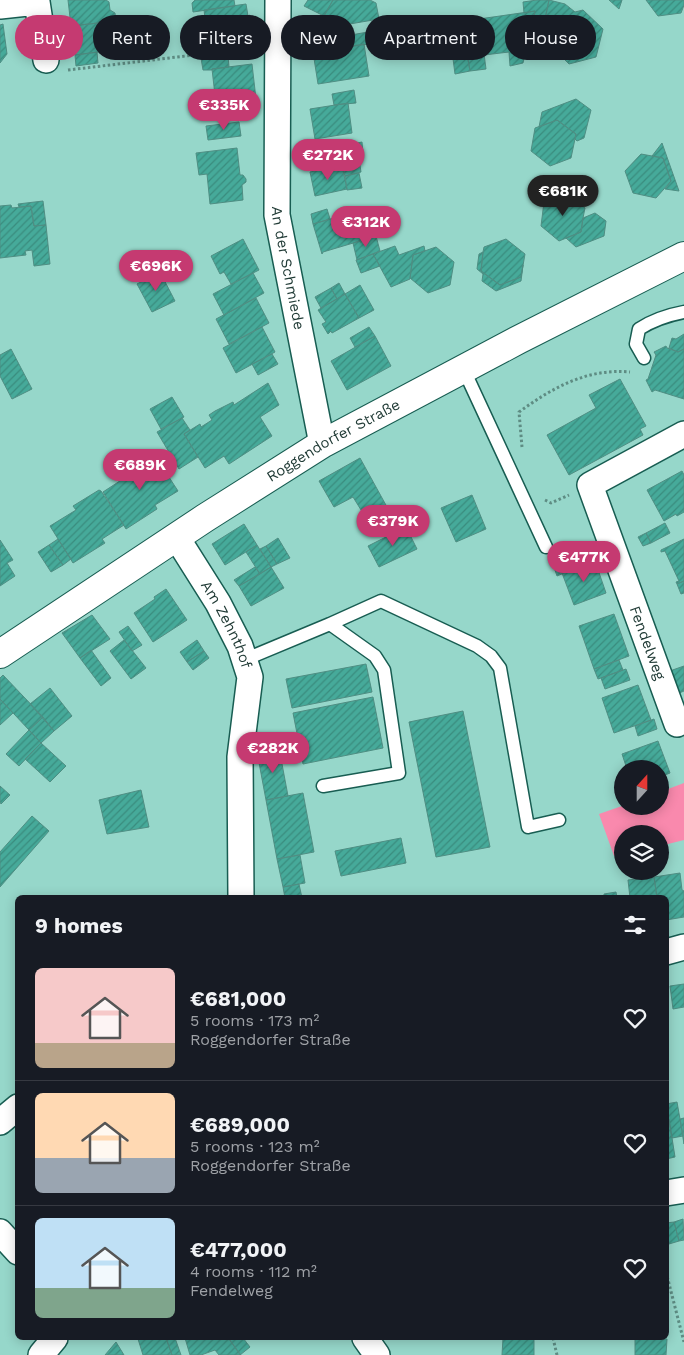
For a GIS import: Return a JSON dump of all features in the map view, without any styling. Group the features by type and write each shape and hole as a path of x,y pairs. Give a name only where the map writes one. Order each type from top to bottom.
{"main road":[{"name":"Roggendorfer Straße","path":"0,654 322,444 464,368 684,256"}],"street":[{"name":"An der Schmiede","path":"278,0 277,214 322,444"},
{"path":"0,6 37,2 39,15"},
{"path":"590,485 684,434"},
{"name":"Fendelweg","path":"590,485 676,724 684,721"},
{"name":"Am Zehnthof","path":"177,538 218,603 246,659 250,677 240,757 241,895"},
{"path":"669,951 684,947"},
{"path":"0,1122 15,1110"},
{"path":"669,1192 684,1190"},
{"path":"0,1232 15,1249"},
{"path":"41,1355 53,1340"},
{"path":"366,1340 377,1355"}],"lane":[{"path":"644,358 636,344 639,329 650,322 684,312"},
{"path":"464,368 546,547"},
{"path":"246,659 380,601 477,646 490,656 500,668 528,826 560,820"},
{"path":"323,786 399,773 384,670 375,656 330,624"}],"path":[{"path":"46,60 48,72 278,45"},
{"path":"510,470 520,460 522,446 519,412 555,388 577,378 613,370 632,372"},
{"path":"518,486 551,503 590,485"},
{"path":"669,1284 684,1342"},
{"path":"553,1340 557,1355"}],"shaded area":[{"path":"684,783 684,840 669,844 669,825 614,825 614,856 599,814 614,809 614,815 669,815 669,789"}],"building":[{"path":"68,0 106,0 109,2 110,10 115,15 93,15 93,24 83,25 83,15 70,15"},
{"path":"195,0 234,0 235,6 193,12 192,3"},
{"path":"308,0 333,0 325,15 304,6"},
{"path":"333,0 370,0 376,3 378,15 365,15 365,21 355,23 355,15 324,15"},
{"path":"549,0 546,15 534,15 535,11 524,13 523,2"},
{"path":"549,0 565,4 575,12 583,10 588,15 546,15"},
{"path":"609,0 622,0 619,9"},
{"path":"646,0 684,0 684,5 681,13 658,16"},
{"path":"246,4 248,15 205,15 204,10"},
{"path":"535,11 534,15 507,15"},
{"path":"505,15 505,52 495,54 495,17"},
{"path":"596,22 603,29 596,57"},
{"path":"3,24 7,54 0,63 0,25"},
{"path":"93,24 93,53 83,54 83,25"},
{"path":"365,33 365,45 355,46 355,34"},
{"path":"364,44 369,76 318,84 314,60 355,60 355,45"},
{"path":"93,53 93,60 98,60 98,63 76,66 75,60 83,60 83,54"},
{"path":"201,60 228,60 229,67 203,70"},
{"path":"453,60 468,60 470,71 455,74"},
{"path":"468,60 485,60 486,69 470,71"},
{"path":"510,60 524,60 523,63 510,66"},
{"path":"565,60 584,60 569,64"},
{"path":"252,64 256,99 216,104 212,69"},
{"path":"354,90 356,103 334,105 332,94"},
{"path":"576,99 591,110 584,138 577,141 575,139 576,134 557,120 539,127 542,112"},
{"path":"348,103 352,133 315,139 310,109"},
{"path":"557,120 576,134 571,158 550,166 531,151 535,128"},
{"path":"239,122 241,136 208,140 206,126"},
{"path":"362,142 363,154 358,155 358,153 340,158 338,147"},
{"path":"662,143 679,191 665,189 671,181 663,158 652,156"},
{"path":"237,148 240,175 243,175 246,179 246,182 242,185 243,200 210,204 207,174 199,175 196,153"},
{"path":"358,153 361,172 345,176 342,166 338,167 336,158"},
{"path":"641,154 663,158 671,181 656,198 633,193 625,171"},
{"path":"342,166 347,189 315,196 310,172"},
{"path":"359,173 362,188 347,190 345,176"},
{"path":"566,194 585,208 581,232 559,241 541,226 544,202"},
{"path":"43,201 46,225 34,226 31,206 19,207 18,204"},
{"path":"11,205 12,208 31,206 34,226 46,225 50,264 34,266 32,250 25,251 26,255 0,258 0,206"},
{"path":"327,209 330,219 313,224 311,214"},
{"path":"353,211 362,242 323,252 322,254 313,224 352,213"},
{"path":"595,213 606,221 604,236 576,247 566,238 581,232 583,218"},
{"path":"376,236 380,251 357,260 353,243 360,241 361,243 361,240"},
{"path":"243,239 259,270 231,284 224,272 220,274 211,256"},
{"path":"506,239 525,254 521,277 500,285 481,271 483,252 484,247"},
{"path":"395,246 399,255 424,246 425,251 413,255 410,279 391,287 373,254"},
{"path":"436,247 454,262 450,285 428,293 410,278 413,255"},
{"path":"483,252 481,271 500,285 521,277 523,265 521,281 496,291 482,281 483,274 477,269 479,254"},
{"path":"373,254 380,266 361,273 356,260"},
{"path":"160,272 175,301 152,312 137,284"},
{"path":"253,273 264,293 224,315 213,294"},
{"path":"339,283 345,294 337,299 331,288"},
{"path":"360,285 374,310 359,318 345,294"},
{"path":"331,288 337,299 321,308 315,297"},
{"path":"345,294 359,318 328,334 322,324 326,322 318,310"},
{"path":"256,298 269,323 229,344 216,319"},
{"path":"262,327 275,352 236,373 223,348"},
{"path":"369,327 375,336 355,347 350,338"},
{"path":"684,334 684,349 678,352 669,348 672,338 676,339"},
{"path":"375,336 391,366 347,390 331,361"},
{"path":"666,346 678,352 684,349 684,399 655,390 652,392 646,380 656,355 654,352"},
{"path":"11,349 32,389 12,399 0,376 0,355"},
{"path":"272,354 278,364 258,375 252,364"},
{"path":"620,379 646,426 640,429 643,435 569,475 547,435 596,408 589,395"},
{"path":"268,383 279,405 260,417 272,436 229,464 224,456 205,468 184,434 200,424 201,427 212,420 209,415 215,411 233,402 234,405"},
{"path":"172,397 184,417 161,429 150,409"},
{"path":"182,418 190,430 184,434 198,457 179,469 157,432"},
{"path":"154,454 178,491 155,505 157,509 126,529 103,492 129,475 126,471"},
{"path":"360,458 387,507 366,518 353,497 334,507 319,481"},
{"path":"682,471 684,475 684,512 664,521 647,490"},
{"path":"99,490 124,525 102,539 105,543 73,563 50,526 76,510 73,506"},
{"path":"472,495 486,529 456,542 441,508"},
{"path":"665,523 670,533 651,543 646,533"},
{"path":"244,524 257,545 225,565 212,544"},
{"path":"406,527 417,549 379,567 368,546"},
{"path":"646,533 651,543 643,546 638,537"},
{"path":"278,538 290,558 277,564 266,546"},
{"path":"58,539 71,559 63,565 49,545"},
{"path":"684,539 684,581 677,584 676,582 679,581 665,551 661,552 661,550"},
{"path":"0,540 13,560 7,563 15,576 0,586"},
{"path":"49,545 63,565 51,572 38,552"},
{"path":"257,545 271,567 260,574 246,552"},
{"path":"266,546 277,564 271,567 260,549"},
{"path":"583,549 588,563 557,576 553,564"},
{"path":"595,561 606,593 574,605 562,573"},
{"path":"255,567 260,574 239,586 234,580"},
{"path":"271,567 284,588 251,606 239,586"},
{"path":"684,581 684,593 681,594 677,584"},
{"path":"166,589 187,620 153,642 134,613"},
{"path":"614,614 629,656 594,669 579,626"},
{"path":"92,615 110,639 80,658 62,633"},
{"path":"128,626 142,645 132,651 119,632"},
{"path":"124,640 146,668 131,679 110,651"},
{"path":"197,640 204,651 187,662 180,652"},
{"path":"91,650 111,678 101,686 80,658"},
{"path":"204,651 209,658 193,670 187,662"},
{"path":"619,660 623,670 598,679 594,669"},
{"path":"366,664 372,692 292,708 286,679"},
{"path":"684,666 684,691 672,696 664,673"},
{"path":"626,669 630,680 605,689 601,678"},
{"path":"3,675 43,717 29,730 0,699 0,678"},
{"path":"638,685 651,720 614,733 602,698"},
{"path":"50,688 72,716 54,731 30,704"},
{"path":"373,697 383,748 303,764 293,713"},
{"path":"0,699 13,713 0,725"},
{"path":"463,711 490,847 436,857 409,722"},
{"path":"43,717 54,731 41,743 29,730"},
{"path":"654,719 657,729 638,736 635,726"},
{"path":"29,730 41,743 19,766 6,754"},
{"path":"658,741 665,760 624,760 622,754"},
{"path":"41,743 66,766 50,782 25,759"},
{"path":"279,748 288,796 266,800 257,752"},
{"path":"0,786 10,795 1,804 0,802"},
{"path":"141,790 149,827 107,834 99,800"},
{"path":"303,793 314,852 277,859 266,800"},
{"path":"32,816 49,831 0,887 0,852"},
{"path":"401,838 406,863 341,876 335,851"},
{"path":"300,855 305,883 283,887 277,859"},
{"path":"680,873 682,890 684,891 684,917 669,920 669,895 657,895 654,880 669,880 669,875"},
{"path":"628,880 654,880 657,895 630,895"},
{"path":"299,884 301,895 284,895 283,887"},
{"path":"616,892 616,895 604,895"},
{"path":"684,984 684,1007 673,1009 670,986"},
{"path":"677,1102 683,1136 672,1138 669,1121 669,1103"},
{"path":"684,1118 684,1144 680,1119"},
{"path":"669,1119 675,1157 669,1158"},
{"path":"683,1219 684,1240 679,1241 674,1222"},
{"path":"674,1222 679,1241 669,1244 669,1223"},
{"path":"138,1340 167,1340 172,1355 143,1355"},
{"path":"167,1340 176,1340 181,1355 172,1355"},
{"path":"186,1340 230,1340 241,1355 219,1355 215,1350 201,1355 190,1355"},
{"path":"230,1340 245,1340 250,1347 240,1355"},
{"path":"503,1340 534,1340 534,1355 502,1355"},
{"path":"635,1340 667,1340 666,1355 635,1355"},
{"path":"116,1342 124,1355 105,1355"}]}
